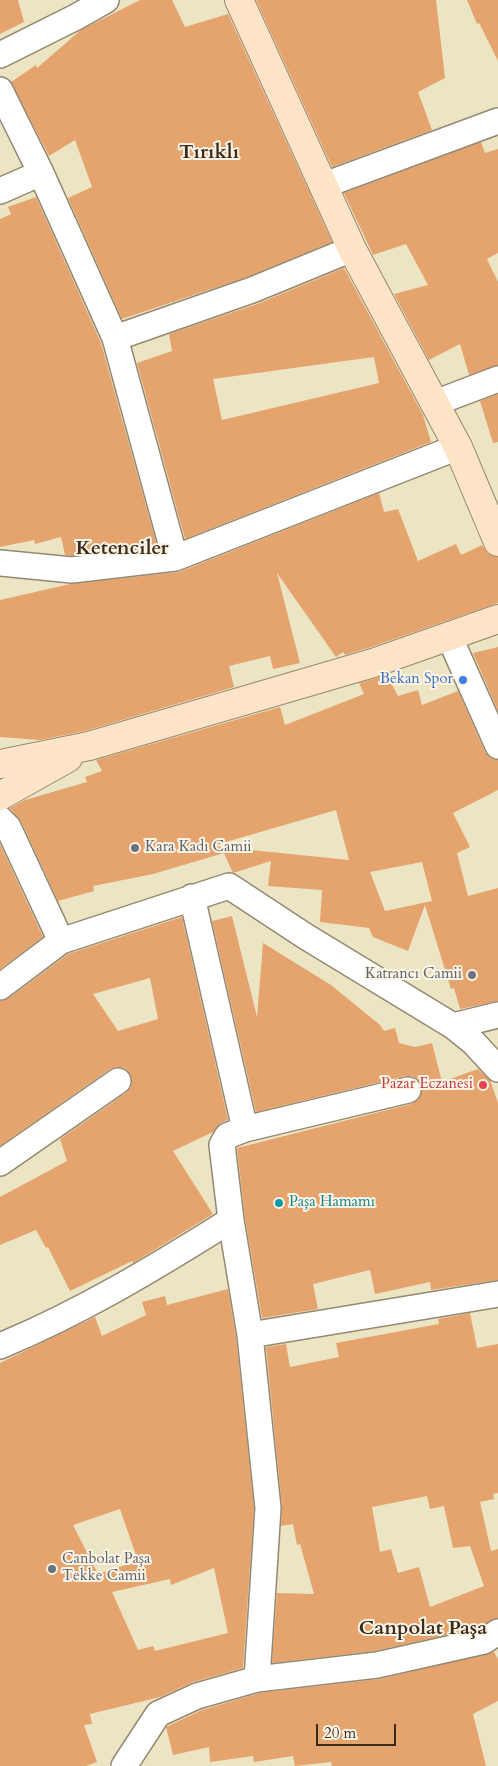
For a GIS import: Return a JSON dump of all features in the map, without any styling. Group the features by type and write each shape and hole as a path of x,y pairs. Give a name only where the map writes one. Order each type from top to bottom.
{"main road":[{"path":"240,0 322,186 352,249 458,447 498,542"},
{"path":"0,764 89,746 373,663 498,619"},
{"path":"0,796 89,746"}],"street":[{"path":"0,54 76,17 106,0"},
{"path":"0,90 41,173 116,338 175,558"},
{"path":"322,186 498,121"},
{"path":"0,192 41,173"},
{"path":"116,338 252,290 352,249"},
{"path":"435,403 498,378"},
{"path":"0,563 72,570 175,558 458,447"},
{"path":"449,636 498,746"},
{"path":"0,819 8,827 61,941"},
{"path":"0,987 61,941 230,886 305,936 453,1026 473,1042 498,1069"},
{"path":"192,897 245,1128"},
{"path":"453,1026 498,1015"},
{"path":"0,1163 118,1081"},
{"path":"257,1679 268,1498 250,1335 231,1220 222,1145 227,1136 245,1128 408,1090"},
{"path":"0,1346 43,1328 103,1298 231,1220"},
{"path":"250,1335 498,1294"},
{"path":"124,1766 158,1714 197,1696 257,1679 378,1665 484,1641 498,1632"}],"building":[{"path":"0,0 18,0 24,22 0,34"},
{"path":"140,0 172,0 185,27 228,14 332,242 247,277 122,319 68,198 92,187 75,140 49,156 11,82 36,65 37,68 81,30"},
{"path":"256,0 436,0 445,78 418,92 432,130 332,167"},
{"path":"467,0 498,0 498,61 479,23 477,24"},
{"path":"481,142 485,153 498,149 498,253 487,259 498,282 498,365 469,375 460,344 429,360 394,294 428,285 406,244 373,255 344,193"},
{"path":"36,197 101,343 157,546 72,556 65,555 61,537 35,544 34,540 0,547 0,219 11,214 8,207"},
{"path":"344,268 423,415 431,442 185,539 137,363 172,351 169,334 257,304","holes":["374,357 379,383 222,420 213,379"]},
{"path":"498,394 498,442 493,443 480,401"},
{"path":"379,493 384,512 398,509 418,561 456,544 461,555 482,545 488,554 498,557 498,603 368,648 345,655 343,652 336,657 277,573 300,663 273,669 270,656 229,666 234,687 85,731 40,740 0,737 0,600 70,584 179,572"},
{"path":"498,647 498,711 473,653"},
{"path":"387,675 398,696 418,690 422,705 458,691 485,752 490,758 498,760 498,790 453,813 470,847 457,853 468,896 498,888 498,1001 460,1009 454,988 451,989 425,905 408,951 373,937 369,928 320,922 322,890 268,886 271,861 233,873 224,853 153,874 93,886 94,891 58,901 21,821 10,808 25,800 87,782 85,777 102,771 96,760 280,707 285,725 364,694 359,683","holes":["336,810 349,860 212,846","422,862 432,901 385,911 370,872"]},
{"path":"0,844 43,937 0,969"},
{"path":"232,916 257,1017 263,943 331,985 380,1025 384,1031 395,1028 399,1043 415,1047 432,1043 442,1082 478,1069 490,1080 498,1103 498,1280 431,1290 430,1282 375,1294 370,1270 313,1284 318,1309 262,1318 245,1218 237,1148 411,1104 418,1100 422,1087 418,1080 412,1076 405,1076 256,1112 212,921"},
{"path":"182,917 228,1120 221,1123 213,1132 173,1151 213,1214 133,1263 132,1261 70,1291 48,1247 46,1248 36,1230 0,1245 0,1197 67,1161 60,1139 126,1093 131,1087 132,1079 125,1068 117,1067 110,1069 0,1146 0,1001 9,998 68,954","holes":["150,978 158,1019 118,1031 93,994"]},
{"path":"228,1289 236,1337 254,1508 243,1668 193,1682 160,1697 90,1714 92,1724 84,1725 97,1762 86,1766 0,1766 0,1363 95,1317 102,1336 146,1315 142,1302 165,1296 167,1305","holes":["120,1509 138,1561 98,1574 73,1525","214,1568 228,1633 155,1651 153,1646 138,1650 112,1592 170,1579 171,1585"]},
{"path":"470,1313 477,1348 498,1344 498,1493 493,1494 494,1499 480,1502 491,1551 498,1549 498,1618 478,1628 375,1651 272,1663 277,1593 314,1594 300,1544 297,1545 293,1524 281,1526 282,1507 266,1347 286,1344 290,1367 339,1357 336,1343 439,1324 438,1319","holes":["427,1496 430,1509 444,1506 453,1548 470,1546 484,1586 430,1607 419,1567 398,1573 391,1549 380,1552 372,1507"]},
{"path":"494,1652 498,1659 498,1701 473,1714 486,1766 332,1766 331,1762 295,1766 293,1756 254,1762 253,1756 210,1762 209,1747 173,1755 166,1727 202,1710 260,1693 380,1679"}],"place":[{"name":"Bekan Spor","path":"463,680"},
{"name":"Kara Kadı Camii","path":"135,848"},
{"name":"Katrancı Camii","path":"472,975"},
{"name":"Pazar Eczanesi","path":"483,1085"},
{"name":"Paşa Hamamı","path":"279,1203"},
{"name":"Canbolat Paşa Tekke Camii","path":"52,1569"}],"district":[{"name":"Tırıklı","path":"209,153"},
{"name":"Ketenciler","path":"122,549"},
{"name":"Canpolat Paşa","path":"423,1629"}]}
